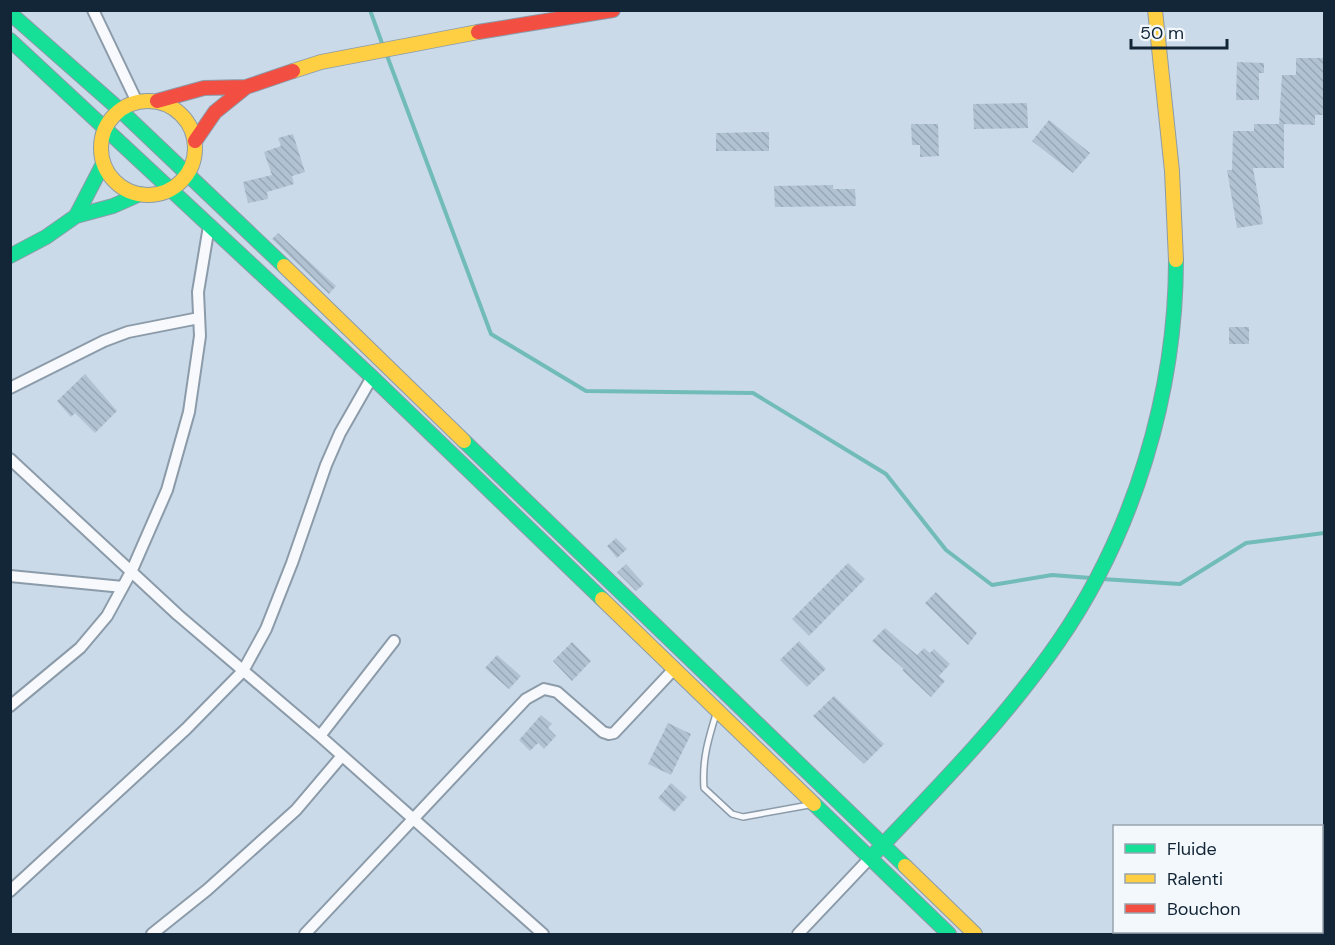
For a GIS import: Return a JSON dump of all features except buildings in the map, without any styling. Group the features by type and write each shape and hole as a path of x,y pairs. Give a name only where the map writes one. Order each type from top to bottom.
{"main road":[{"path":"157,101 183,115 193,132 194,161 187,174 170,189 159,194 140,194 122,187 108,172 104,164 101,144 112,117 120,110 137,102 157,101 204,88 246,87 321,62 568,13 614,10"},
{"path":"870,858 994,726 1060,640 1082,606 1115,543 1139,477 1158,411 1169,348 1176,268 1174,202 1155,10"},
{"path":"10,13 120,110 975,934"},
{"path":"10,39 48,77 106,128 372,377 949,934"},
{"path":"195,141 215,112 246,87"},
{"path":"76,216 104,164"},
{"path":"10,256 46,237 76,216 113,206 140,194"}],"street":[{"path":"93,10 137,102"},
{"path":"10,706 80,648 107,616 132,570 167,490 189,412 200,336 198,292 209,226"},
{"path":"10,388 128,332 199,318"},
{"path":"10,891 186,729 243,672 266,629 326,465 340,434 372,377"},
{"path":"10,459 178,615 320,736 543,934"},
{"path":"10,576 123,587"},
{"path":"320,736 393,641"},
{"path":"305,934 526,699 544,689 557,692 603,732 614,733 675,668"},
{"path":"152,934 207,890 296,810 341,757"},
{"path":"798,934 870,858"}],"lane":[{"path":"718,710 703,767 704,788 732,814 743,817 814,804"}],"waterway":[{"path":"370,10 383,46"},
{"path":"386,53 491,334 586,391 753,393 886,474 946,550 992,585 1052,575 1091,578"},
{"path":"1102,579 1180,584 1246,543 1324,533"}],"traffic: fast":[{"path":"10,13 120,110 284,266"},
{"path":"10,40 372,377 602,599"},
{"path":"76,216 103,164"},
{"path":"10,256 46,237 76,216 113,206 140,194"},
{"path":"875,853 972,750 1039,669 1086,599 1109,554 1146,460 1159,410 1174,310 1176,260"},
{"path":"464,441 905,866"},
{"path":"814,804 949,934"}],"traffic: slow":[{"path":"1155,10 1172,171 1176,260"},
{"path":"293,71 321,62 478,32"},
{"path":"148,101 166,104 181,115 192,130 195,148 192,166 181,181 166,192 148,195 130,192 115,181 104,166 101,148 104,130 115,115 130,104 148,101"},
{"path":"284,266 464,441"},
{"path":"602,599 814,804"},
{"path":"905,866 975,934"}],"traffic: jam":[{"path":"478,32 613,10"},
{"path":"157,101 204,88 246,87 293,71"},
{"path":"195,141 215,112 246,87"}]}
